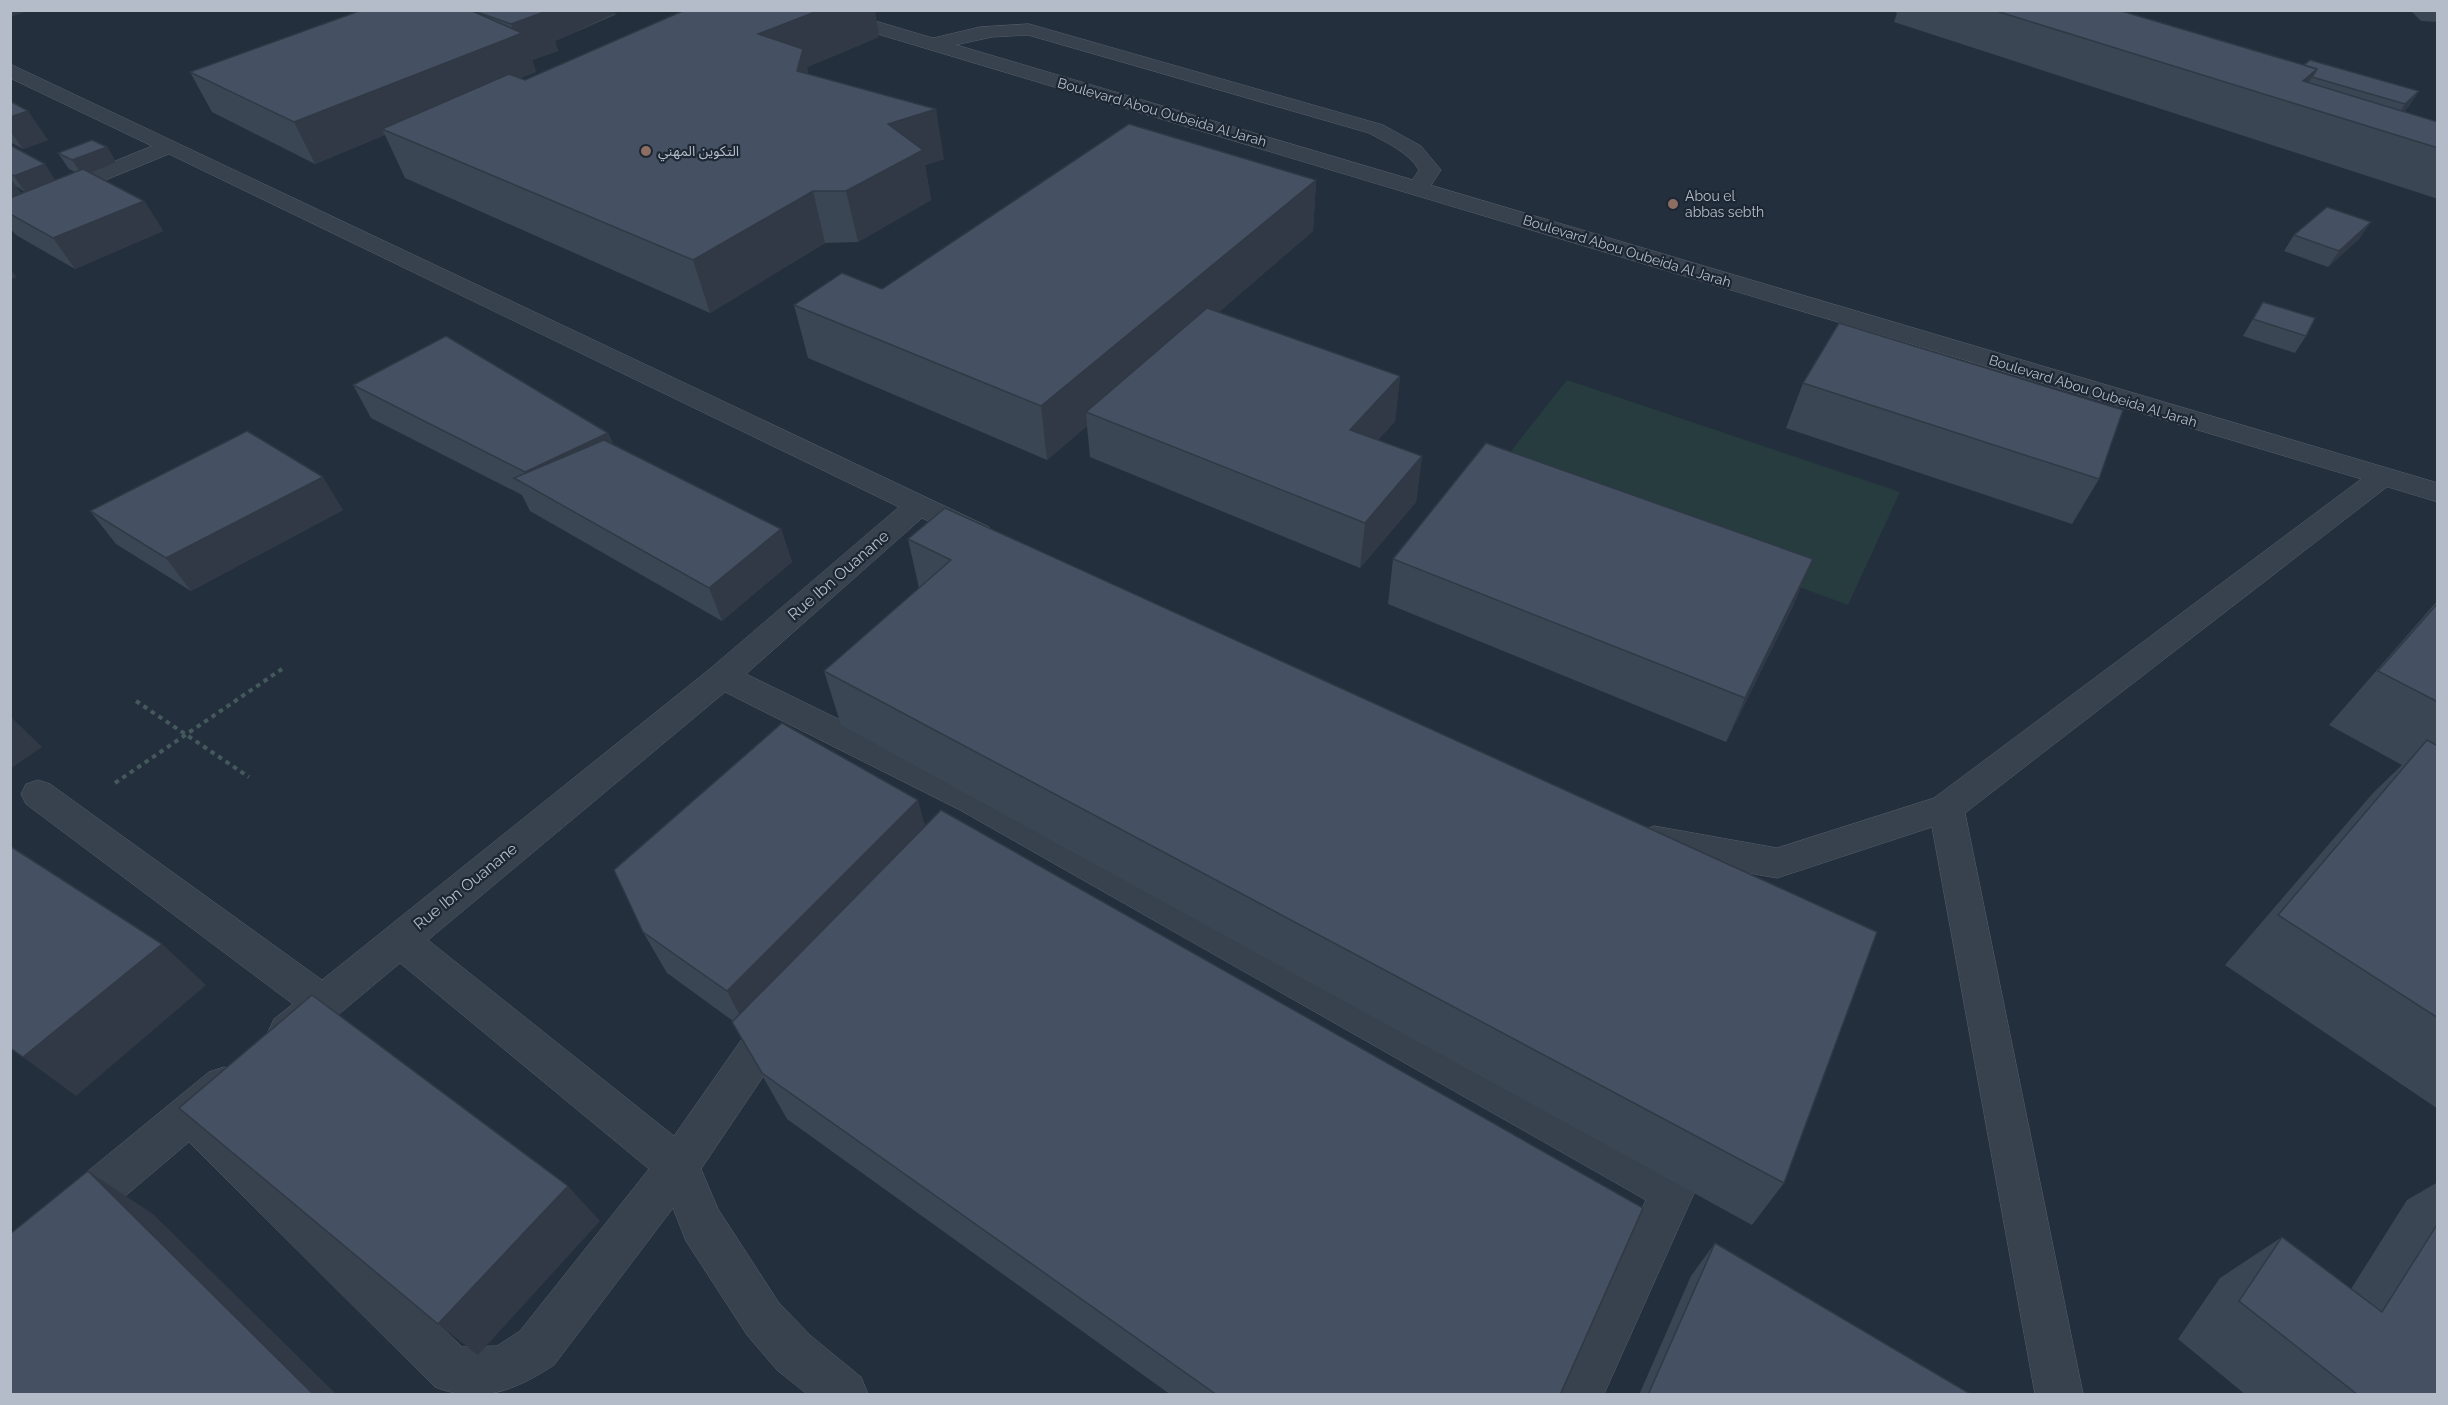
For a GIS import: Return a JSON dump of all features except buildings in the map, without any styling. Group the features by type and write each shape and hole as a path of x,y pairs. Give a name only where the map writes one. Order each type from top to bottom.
{"street":[{"name":"Boulevard Abou Oubeida Al Jarah","path":"817,10 2438,493"},
{"path":"972,15 1000,28"},
{"path":"932,44 974,32 1000,28 1029,30 1376,129 1405,144 1423,158 1430,170 1418,188"},
{"path":"10,70 1005,546"},
{"path":"10,212 168,147"},
{"path":"1624,828 1657,843 1777,863 1946,808 2382,477"},
{"name":"Rue Ibn Ouanane","path":"10,1264 323,1003 722,676 918,506"},
{"path":"722,676 960,813 1673,1191 1580,1395"},
{"path":"38,794 323,1003"},
{"path":"1946,808 2059,1395"},
{"path":"400,940 678,1166 702,1225 763,1318 794,1353 844,1395"},
{"path":"190,1114 453,1370 486,1373 510,1366 537,1347 678,1166 716,1108 796,997"}],"path":[{"path":"68,816 282,669"},
{"path":"136,700 249,777"}],"green space":[{"path":"1567,380 1900,492 1848,605 1493,474"}],"place":[{"name":"التكوين المهني","path":"646,151"},
{"name":"Abou el abbas sebth","path":"1673,204"}]}
